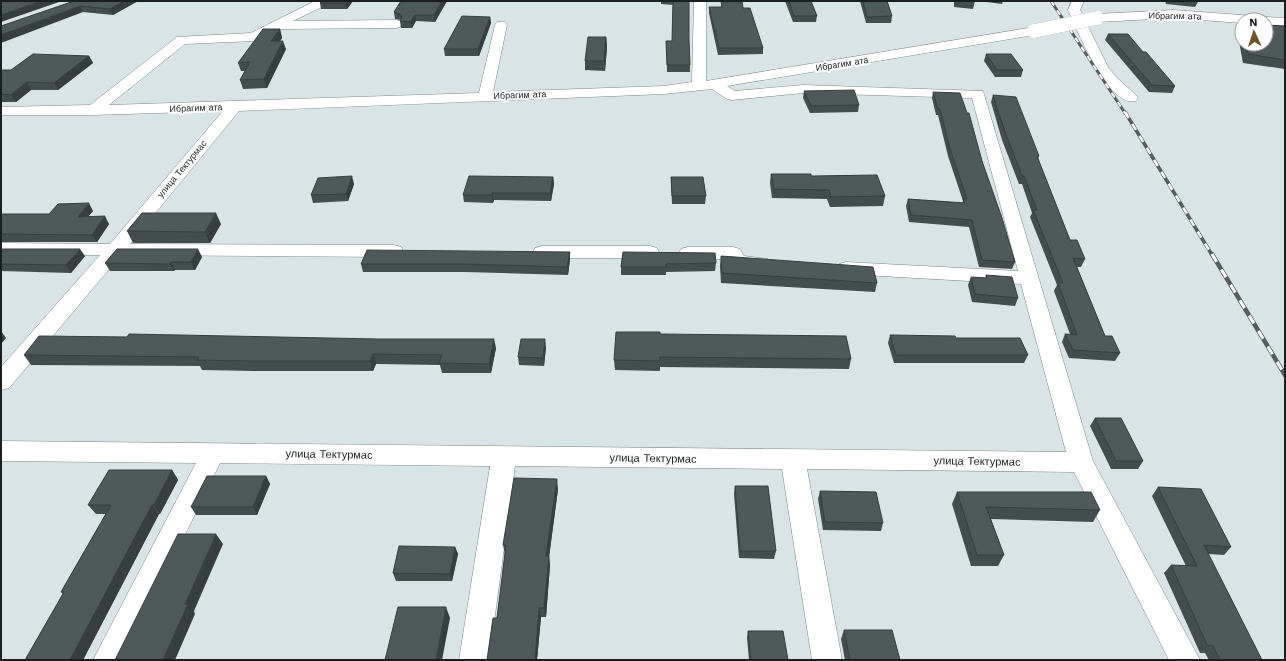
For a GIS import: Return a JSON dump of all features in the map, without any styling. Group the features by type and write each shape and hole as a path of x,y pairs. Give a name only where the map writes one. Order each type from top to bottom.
{"street":[{"path":"92,111 182,40 254,37 324,1"},
{"path":"699,86 700,1"},
{"path":"1078,1 1074,10 1102,68 1112,81 1131,98"},
{"path":"1150,4 1174,14"},
{"name":"Ибрагим ата","path":"1,112 92,111 664,90 716,84 1034,31 1097,18 1174,14 1234,18"},
{"path":"1274,21 1285,22"},
{"path":"275,25 396,24"},
{"path":"485,96 501,25"},
{"path":"716,84 732,96 803,89 978,94 1082,462 1185,660"},
{"name":"улица Тектурмас","path":"1,382 115,250 234,106"},
{"path":"1,249 408,251"},
{"path":"527,252 732,253 737,262 776,264"},
{"path":"831,267 1030,278"},
{"name":"улица Тектурмас","path":"1,451 1082,462"},
{"path":"108,660 213,453"},
{"path":"474,660 504,456"},
{"path":"793,459 827,660"}],"building":[{"path":"1,1 41,1 1,15"},
{"path":"74,1 124,1 110,9 80,6 1,35 1,26"},
{"path":"324,1 348,1 346,3 320,3"},
{"path":"401,1 442,1 434,15 415,15 410,22 400,21 402,17 400,14 394,12"},
{"path":"673,1 689,1 690,65 667,65 666,41 672,41"},
{"path":"721,1 742,1 743,8 750,8 763,48 719,48 709,7 722,7"},
{"path":"789,1 811,1 817,16 794,16"},
{"path":"863,1 887,1 892,16 867,17"},
{"path":"462,16 490,17 478,49 444,49"},
{"path":"1274,25 1285,26 1285,60 1248,54 1248,52 1274,52"},
{"path":"263,29 280,29 271,41 283,41 264,79 240,80 250,62 238,63"},
{"path":"1108,34 1128,34 1143,52 1146,52 1175,86 1152,85"},
{"path":"588,37 606,37 604,61 585,61"},
{"path":"33,54 89,56 54,83 27,82 11,95 1,94 1,70 11,70"},
{"path":"986,54 1011,54 1023,70 997,70"},
{"path":"854,90 859,105 811,106 804,91"},
{"path":"933,92 960,93 967,113 969,113 982,161 1002,218 1015,262 982,260 972,220 911,215 908,199 965,203 963,199 967,199 950,149 940,109 938,109"},
{"path":"993,95 1016,97 1070,240 1077,240 1085,259 1073,258 1105,336 1112,336 1120,353 1073,350 1065,334 1077,335 1058,283 1063,283 1033,210 1037,210 1005,132"},
{"path":"771,174 811,174 811,176 877,175 885,196 831,197 829,190 774,189"},
{"path":"352,176 346,194 311,195 318,178"},
{"path":"469,176 553,177 550,193 492,193 492,195 463,195"},
{"path":"671,177 703,177 706,196 672,196"},
{"path":"89,203 78,217 105,216 92,235 1,234 1,214 49,214 58,204"},
{"path":"142,213 216,213 205,232 127,231"},
{"path":"1,249 80,249 66,265 1,264"},
{"path":"117,249 198,249 191,262 171,262 170,264 105,263"},
{"path":"367,250 570,252 567,267 463,264 361,264"},
{"path":"623,252 715,253 716,263 666,264 666,267 621,267"},
{"path":"721,256 873,267 877,283 722,273"},
{"path":"986,275 1012,277 1018,298 975,294 971,277 987,278"},
{"path":"616,332 660,332 660,334 846,336 851,359 660,357 660,361 614,360"},
{"path":"129,334 378,339 494,339 489,364 439,363 442,355 373,354 370,361 249,361 197,360 199,357 24,355 39,336 127,337"},
{"path":"890,335 955,336 956,338 1020,338 1028,355 896,355"},
{"path":"521,339 545,339 543,358 518,357"},
{"path":"1095,418 1121,418 1143,461 1116,461"},
{"path":"109,470 172,470 70,660 25,660 64,592 61,592 111,505 88,505"},
{"path":"207,476 266,476 253,507 191,507"},
{"path":"514,478 557,479 546,556 549,556 544,608 539,608 535,660 487,660 493,618 497,618 506,545 503,545"},
{"path":"735,486 768,486 776,551 740,551"},
{"path":"1158,487 1201,489 1231,547 1204,545 1262,660 1220,660 1213,646 1207,645 1171,565 1197,566"},
{"path":"820,491 876,492 883,523 825,522"},
{"path":"957,492 1091,492 1100,510 986,507 1004,555 977,555"},
{"path":"178,534 216,534 185,604 188,604 163,660 115,660"},
{"path":"399,546 455,547 450,574 393,573"},
{"path":"398,607 446,607 436,660 385,660"},
{"path":"844,630 892,630 900,660 850,660"},
{"path":"748,631 783,631 788,660 751,660"}],"railway":[{"path":"1051,1 1125,113"},
{"path":"1125,112 1212,255"},
{"path":"1212,254 1285,375"}]}
